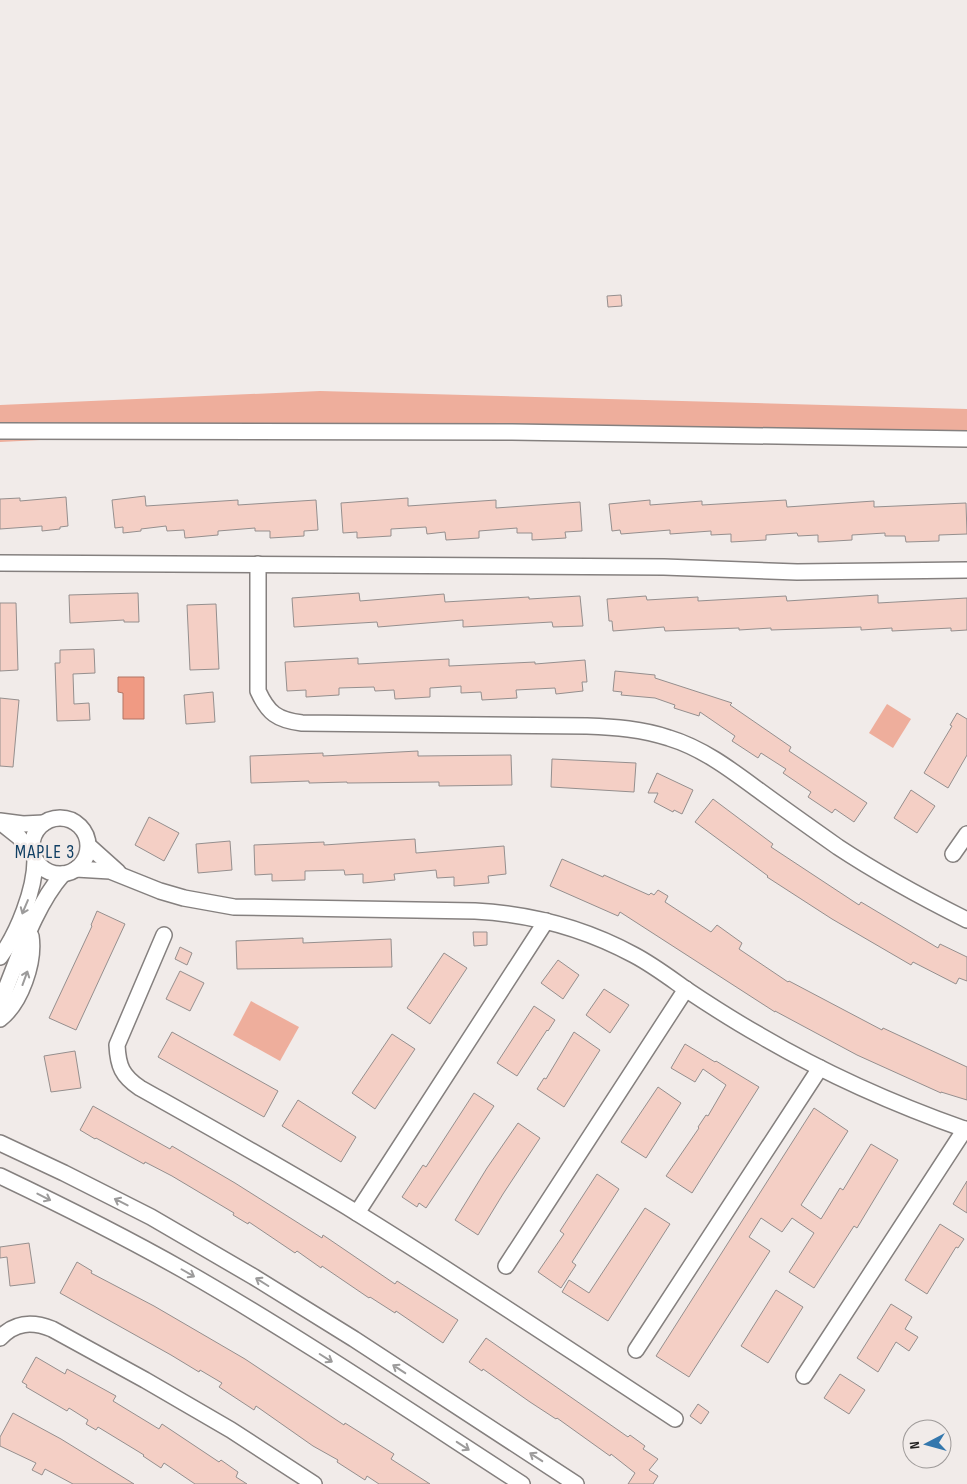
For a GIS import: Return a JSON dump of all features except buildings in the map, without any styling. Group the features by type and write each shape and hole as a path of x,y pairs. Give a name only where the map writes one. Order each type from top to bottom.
{"street":[{"path":"0,431 512,432 967,439"},
{"path":"0,562 664,567 797,572 967,570"},
{"path":"258,564 258,691 264,704 274,715 287,721 302,723 611,727 643,730 697,749 721,763 822,836 916,894 967,920"},
{"path":"0,957 13,935 29,897 34,879 32,839 38,828 44,823 52,819 61,818 78,824 84,831 89,846 121,874"},
{"path":"0,821 24,824 44,823"},
{"path":"0,821 19,838 34,856 39,866 50,873 99,870 121,874 160,891 184,898 234,907 499,912 546,921 576,930 634,955 761,1036 820,1068 890,1100 966,1130 804,1376"},
{"path":"953,854 967,834"},
{"path":"0,1003 45,898 86,857 89,846"},
{"path":"357,1213 546,921"},
{"path":"0,1019 13,1004 25,980 32,949 30,931"},
{"path":"164,935 118,1045 118,1058 122,1070 129,1080 357,1213 494,1300 675,1420"},
{"path":"506,1266 686,989"},
{"path":"636,1350 820,1068"},
{"path":"0,1143 151,1218 254,1276 576,1484"},
{"path":"0,1176 110,1230 186,1272 268,1321 522,1484"},
{"path":"0,1338 16,1326 28,1323 40,1324 52,1329 231,1430 314,1484"}],"shaded area":[{"path":"320,391 967,409 967,441 323,426 0,442 0,405"},
{"path":"118,677 144,677 144,719 123,719 123,693 118,692"},
{"path":"887,704 911,719 893,748 869,733"},
{"path":"251,1001 299,1027 280,1061 233,1035"}],"district":[{"name":"MAPLE 3","path":"45,852"}]}
